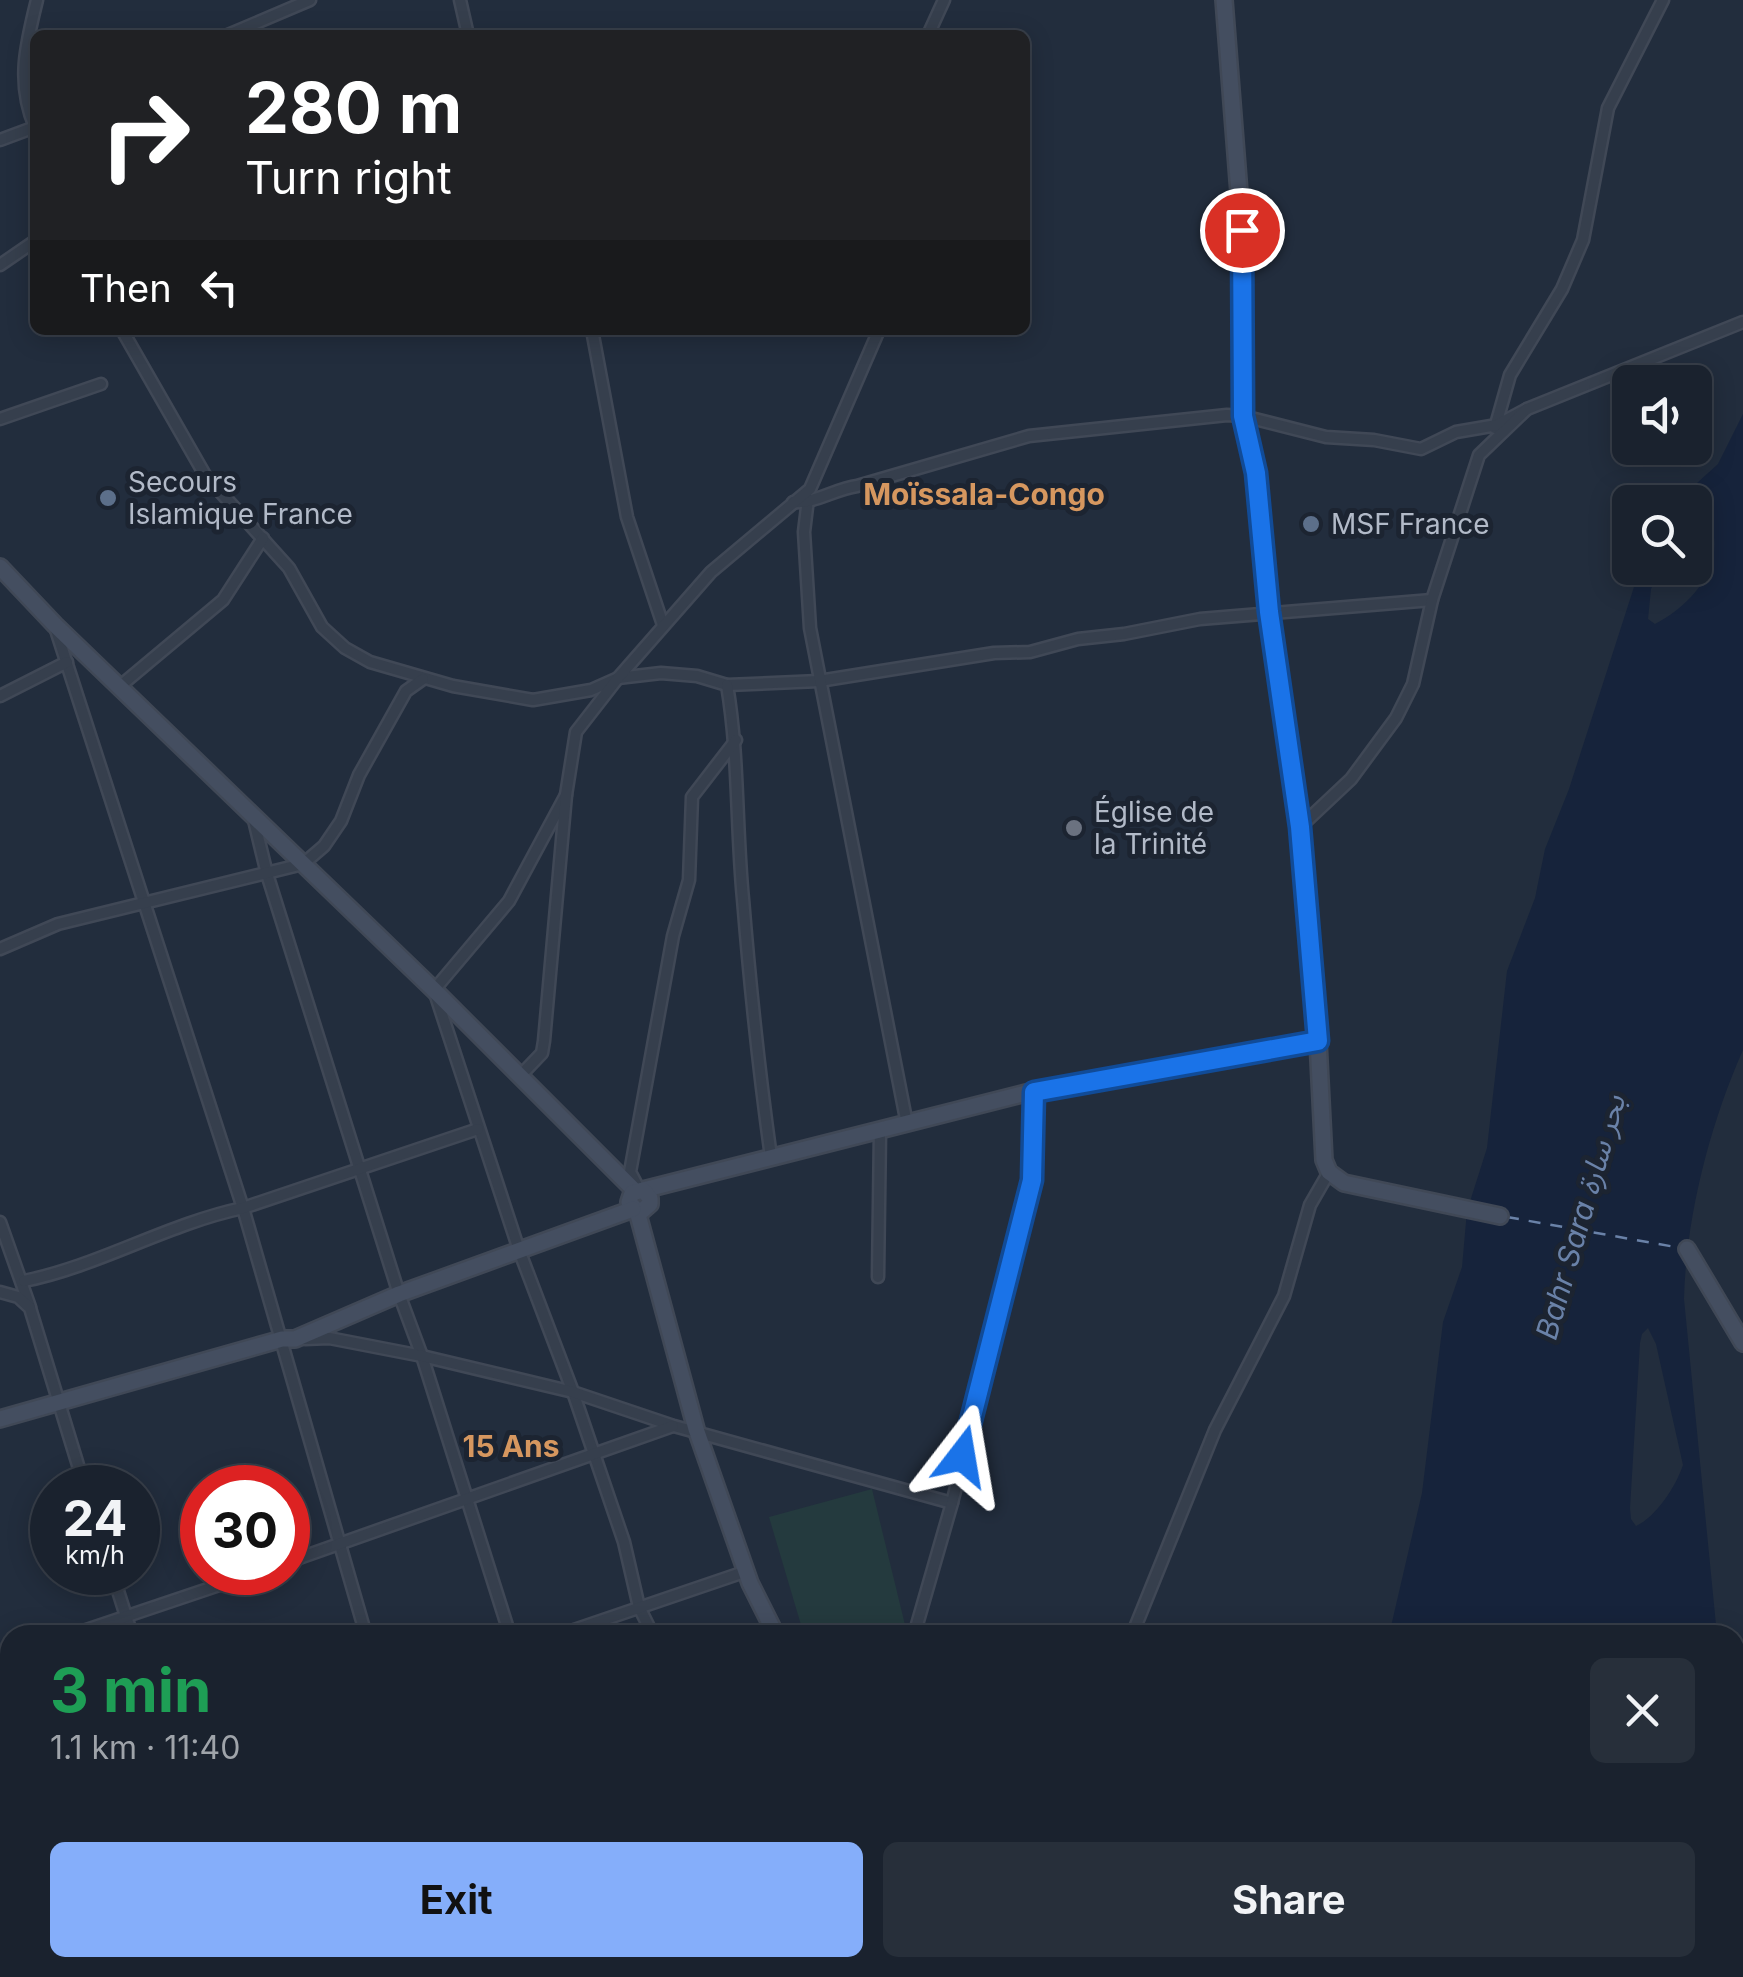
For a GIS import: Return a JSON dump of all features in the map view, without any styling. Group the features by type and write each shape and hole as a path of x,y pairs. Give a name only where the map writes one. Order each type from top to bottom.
{"main road":[{"path":"1224,0 1242,230 1243,416 1256,473 1269,612 1300,827 1318,1041 1321,1144 1329,1172 1344,1183 1500,1216"},
{"path":"0,567 54,624 639,1190"},
{"path":"771,1625 747,1571 696,1429 629,1197 639,1190 1034,1092 1318,1041"},
{"path":"0,1419 288,1339 398,1294 635,1210"},
{"path":"1687,1249 1743,1343"}],"street":[{"path":"30,115 22,60 33,0"},
{"path":"240,30 310,0"},
{"path":"460,0 467,30"},
{"path":"930,30 944,0"},
{"path":"1300,827 1351,779 1396,718 1412,684 1432,600 1479,455 1497,425 1510,375 1562,289 1583,240 1608,108 1662,0"},
{"path":"0,140 30,129"},
{"path":"0,265 30,244"},
{"path":"792,502 807,504 833,490 1030,436 1243,416 1326,437 1374,440 1420,449 1456,432 1497,425 1743,322"},
{"path":"125,335 205,475 296,578 322,627 345,648 370,662 423,679 533,700 591,690 618,678 661,673 696,676 727,685 819,681 994,653 1030,652 1078,639 1269,612 1432,600"},
{"path":"593,335 627,517 663,625"},
{"path":"877,335 810,488 806,573 819,681 908,1124"},
{"path":"0,419 101,384"},
{"path":"1479,455 1527,410"},
{"path":"521,1075 542,1053 544,1042 566,795 576,732 710,572 810,488"},
{"path":"119,687 222,600 263,538"},
{"path":"54,624 288,1339 363,1625"},
{"path":"0,696 67,662"},
{"path":"0,949 58,924 304,864 324,846 341,821 359,775 406,690 423,679"},
{"path":"727,685 736,740 742,898 756,1052 770,1157"},
{"path":"639,1190 630,1172 673,936 688,880 692,797 736,740"},
{"path":"566,795 508,901 434,990 519,1250 574,1392 624,1542 639,1607 648,1625"},
{"path":"252,815 398,1294 422,1356 507,1625"},
{"path":"917,1625 952,1502 1032,1180 1034,1092"},
{"path":"24,1282 52,1276 205,1216 243,1208 478,1129"},
{"path":"878,1277 880,1131"},
{"path":"1136,1625 1215,1430 1284,1296 1310,1205 1329,1172"},
{"path":"0,1222 11,1259 24,1282 78,1465"},
{"path":"0,1292 18,1297 30,1308"},
{"path":"288,1339 329,1338 574,1392 674,1426 952,1502"},
{"path":"310,1554 674,1426"},
{"path":"588,1625 747,1571"},
{"path":"119,1595 128,1625"},
{"path":"105,1625 193,1595"}],"green space":[{"path":"872,1489 905,1625 801,1625 769,1517"}],"water":[{"name":"Bahr Sara بحر سارة","path":"1743,414 1743,1050 1720,1109 1702,1172 1689,1236 1684,1299 1716,1625 1391,1625 1422,1493 1443,1322 1462,1267 1467,1211 1487,1148 1507,971 1535,898 1545,849 1569,789 1635,585 1653,585 1648,619 1655,624 1678,609 1701,585 1712,585 1712,485 1695,485 1718,464","holes":["1648,1328 1656,1344 1683,1465 1676,1482 1651,1516 1636,1526 1630,1508 1640,1343"]}],"ferry route":[{"path":"1507,1217 1681,1248"}],"place":[{"name":"Secours Islamique France","path":"108,498"},
{"name":"MSF France","path":"1311,524"},
{"name":"Église de la Trinité","path":"1074,828"}],"district":[{"name":"Moïssala-Congo","path":"984,494"},
{"name":"15 Ans","path":"511,1446"}],"route":[{"path":"962,1456 1032,1180 1034,1092 1318,1041 1300,827 1269,612 1256,473 1243,416 1242,230"}]}
